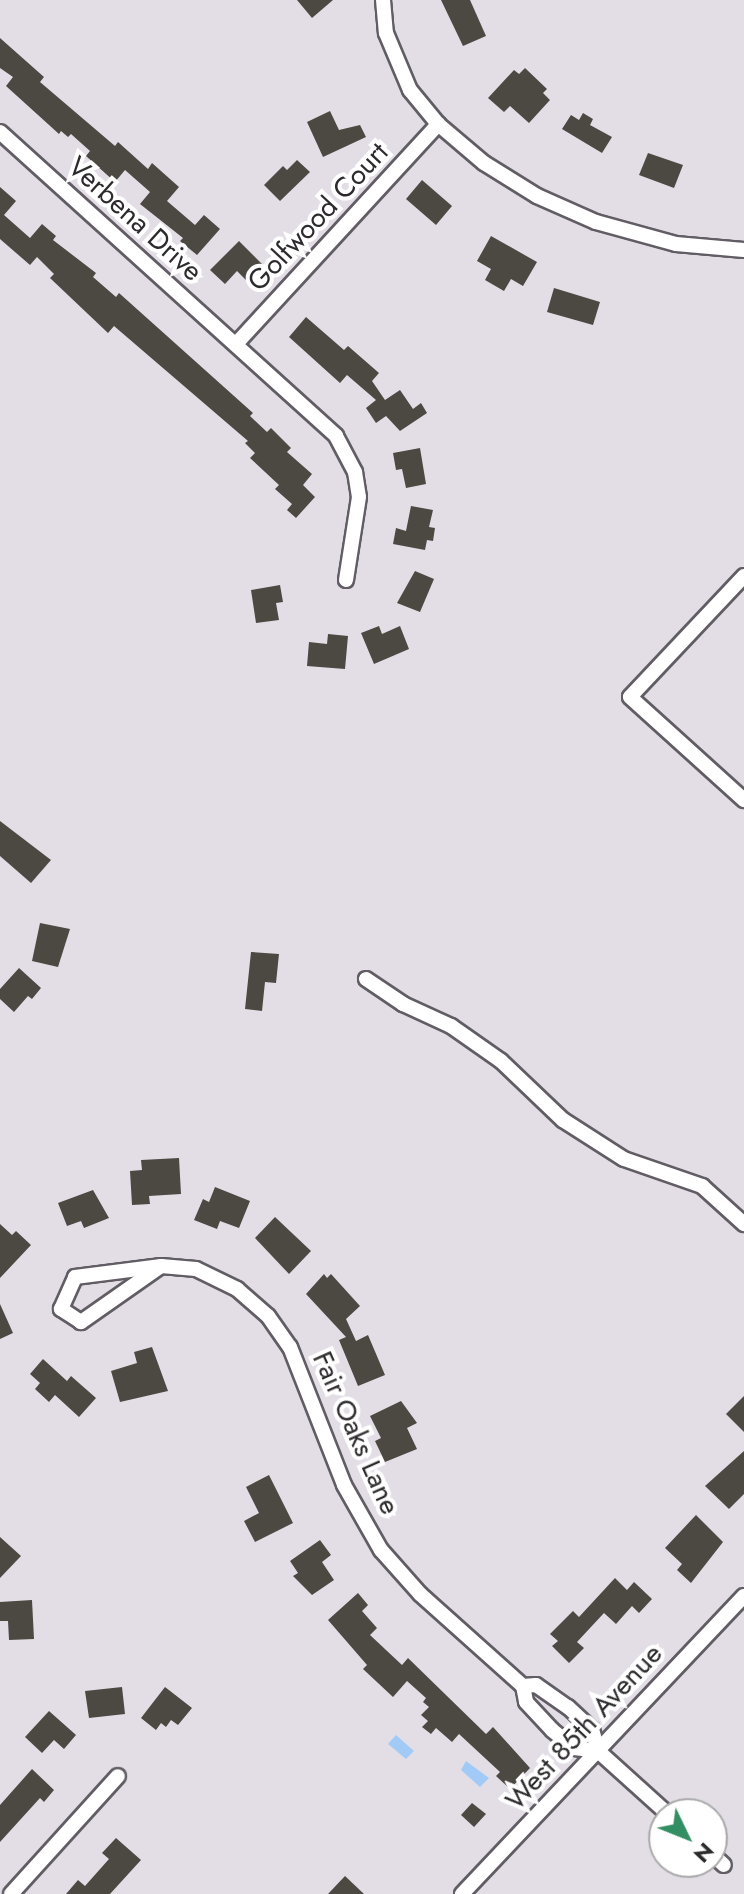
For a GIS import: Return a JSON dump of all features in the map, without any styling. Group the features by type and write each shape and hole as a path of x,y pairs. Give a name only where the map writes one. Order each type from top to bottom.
{"street":[{"path":"383,0 386,33 402,75 419,102 438,124 498,172 575,214 676,244 744,250"},
{"name":"Golfwood Court","path":"236,344 438,124"},
{"name":"Verbena Drive","path":"0,132 328,426 355,472 359,509 346,580"},
{"path":"744,576 630,697 744,800"},
{"path":"366,979 403,1004 451,1026 501,1061 575,1128 624,1159 702,1186 744,1224"},
{"name":"Fair Oaks Lane","path":"161,1266 81,1322 61,1309 75,1277 161,1266 196,1269 237,1289 268,1316 290,1347 344,1485 381,1550 420,1594 523,1686 526,1702 552,1730 574,1748 598,1751 592,1729 568,1707 536,1685 523,1686"},
{"name":"West 85th Avenue","path":"462,1894 744,1596"},
{"path":"598,1751 650,1798"},
{"path":"11,1894 118,1776"}],"water":[{"path":"396,1735 414,1751 406,1759 388,1744"},
{"path":"466,1761 489,1778 480,1787 461,1770"}],"building":[{"path":"297,0 333,0 312,18"},
{"path":"441,0 470,0 486,36 463,46"},
{"path":"0,38 44,77 40,82 115,146 118,142 148,169 152,163 179,187 167,201 195,225 204,215 220,229 197,255 180,241 183,238 140,204 150,192 125,170 115,182 86,156 90,151 71,134 68,137 61,131 59,134 6,86 13,77 0,68"},
{"path":"525,68 547,89 543,93 550,100 529,123 510,106 504,112 488,98 514,70 519,74"},
{"path":"330,111 339,130 360,125 366,137 323,157 307,122"},
{"path":"583,113 593,119 590,125 612,137 602,153 562,129 571,115 579,120"},
{"path":"648,153 683,165 674,188 639,175"},
{"path":"297,160 310,172 280,201 264,185 283,166 287,170"},
{"path":"422,180 452,206 436,225 406,199"},
{"path":"0,187 16,201 4,215 30,238 42,224 56,236 53,240 96,273 93,277 116,297 119,293 253,413 250,416 267,432 271,428 291,448 287,452 312,474 303,485 315,497 296,518 287,510 292,504 275,489 279,485 250,458 255,453 245,443 248,441 114,326 108,333 50,278 54,274 37,257 30,265 0,239"},
{"path":"491,236 537,262 523,286 511,279 504,291 485,280 491,269 477,261"},
{"path":"239,241 263,265 247,281 237,271 225,284 210,270"},
{"path":"554,288 600,302 593,325 547,312"},
{"path":"306,317 344,350 348,346 379,373 372,381 385,400 400,390 413,409 421,403 427,413 400,431 386,416 376,423 366,408 376,400 347,375 340,383 289,337"},
{"path":"420,448 426,484 406,488 402,469 396,470 393,453"},
{"path":"411,506 433,510 429,527 435,528 433,541 427,540 425,550 393,544 396,528 406,531"},
{"path":"415,571 434,579 420,612 397,603"},
{"path":"280,585 283,602 276,603 279,620 256,623 251,590"},
{"path":"379,626 382,634 400,626 409,649 374,664 361,633"},
{"path":"328,634 348,636 345,669 307,666 309,642 327,644"},
{"path":"0,821 51,860 31,883 0,856"},
{"path":"40,923 70,929 58,967 32,961"},
{"path":"251,952 279,954 276,983 265,982 262,1011 245,1009"},
{"path":"19,968 41,988 32,999 28,996 14,1012 0,999 0,989"},
{"path":"179,1158 181,1194 149,1196 150,1204 132,1205 130,1171 142,1170 141,1160"},
{"path":"215,1187 250,1201 239,1228 220,1221 217,1229 194,1220 203,1199 209,1202"},
{"path":"93,1190 109,1218 84,1228 81,1221 67,1226 58,1203"},
{"path":"275,1217 311,1251 289,1274 255,1238"},
{"path":"0,1224 12,1235 16,1231 31,1245 0,1278"},
{"path":"324,1274 327,1278 331,1274 360,1306 346,1319 356,1341 368,1335 385,1375 358,1386 339,1340 346,1337 306,1294"},
{"path":"0,1304 13,1333 0,1339"},
{"path":"152,1347 168,1391 120,1402 111,1371 137,1363 134,1352"},
{"path":"43,1359 67,1381 71,1376 96,1398 79,1417 55,1395 49,1402 35,1389 40,1383 30,1374"},
{"path":"744,1396 744,1432 726,1414"},
{"path":"401,1401 417,1423 407,1428 417,1449 385,1462 375,1441 381,1438 370,1416"},
{"path":"744,1451 744,1494 729,1509 705,1486"},
{"path":"269,1475 293,1523 255,1542 244,1521 259,1513 246,1487"},
{"path":"696,1515 723,1542 691,1583 677,1570 682,1564 665,1548"},
{"path":"0,1537 21,1556 0,1578"},
{"path":"320,1540 331,1555 322,1562 334,1580 312,1595 293,1576 298,1573 290,1561"},
{"path":"615,1578 627,1590 634,1582 652,1599 639,1613 632,1606 616,1624 604,1613 577,1642 584,1648 569,1663 552,1646 558,1641 550,1634 573,1611 579,1617"},
{"path":"358,1593 368,1605 362,1611 377,1628 370,1635 402,1665 408,1658 486,1734 493,1727 530,1768 510,1789 496,1776 500,1772 459,1734 452,1742 436,1728 431,1734 422,1727 428,1721 421,1715 429,1707 423,1702 426,1698 407,1681 393,1697 363,1669 367,1665 328,1620"},
{"path":"32,1600 34,1639 9,1640 8,1621 0,1621 0,1602"},
{"path":"122,1687 125,1714 89,1718 85,1691"},
{"path":"165,1687 192,1708 178,1725 171,1720 166,1727 161,1723 156,1730 141,1718"},
{"path":"49,1711 76,1735 64,1749 54,1740 42,1753 25,1737"},
{"path":"32,1769 54,1790 44,1802 40,1798 0,1842 0,1805"},
{"path":"472,1803 486,1814 474,1827 461,1815"},
{"path":"116,1838 141,1860 110,1894 66,1894 78,1880 85,1886 109,1859 102,1853"},
{"path":"345,1876 364,1894 328,1894"}]}
